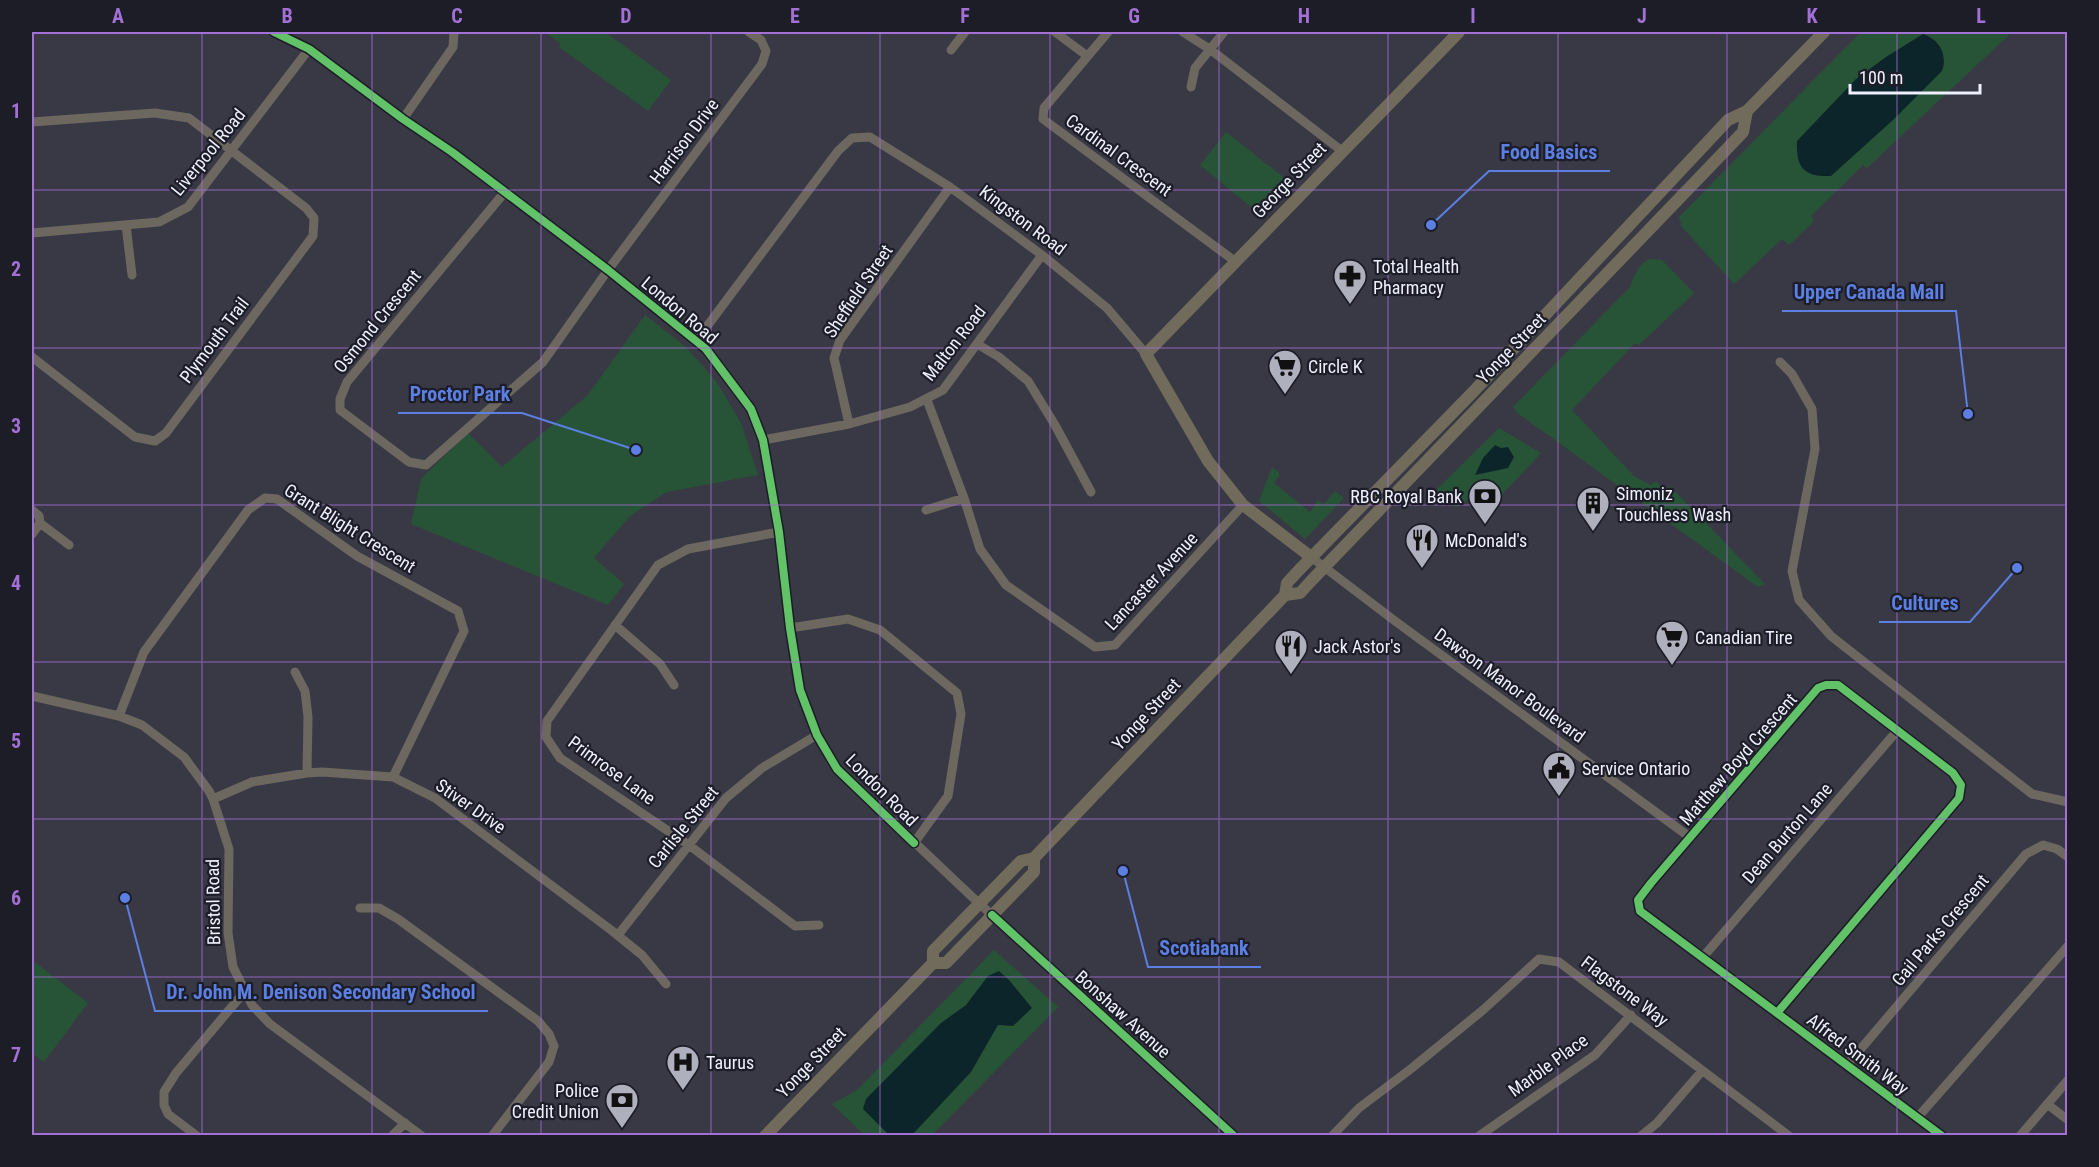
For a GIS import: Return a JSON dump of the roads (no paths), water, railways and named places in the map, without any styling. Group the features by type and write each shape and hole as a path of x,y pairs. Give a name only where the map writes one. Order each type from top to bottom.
{"main road":[{"name":"George Street","path":"1146,354 1459,32"},
{"name":"Yonge Street","path":"1285,596 1287,583 1311,557 1474,390 1728,120 1747,111 1824,32"},
{"name":"Yonge Street","path":"765,1136 933,963 933,951 979,903 1021,861 1034,858 1285,596 1300,593 1721,155 1743,132 1747,111"},
{"name":"Kingston Road","path":"1146,354 1208,461 1243,505 1311,557"},
{"name":"Yonge Street","path":"933,963 946,963 1034,872 1034,858"}],"street":[{"name":"London Road","path":"274,32 309,49 402,119 452,152 608,270 706,349 751,409 763,440 779,532 800,690 817,735 837,769 992,915"},
{"path":"402,119 453,47 454,32"},
{"name":"Harrison Drive","path":"608,270 762,64 766,51 761,40 749,32"},
{"path":"951,50 965,32"},
{"path":"1055,32 1086,55"},
{"name":"Cardinal Crescent","path":"1108,32 1086,55 1044,108 1043,119 1236,262"},
{"path":"1183,32 1211,50 1342,151"},
{"path":"1191,87 1195,68 1224,32"},
{"name":"Liverpool Road","path":"32,233 159,222 188,207 309,49"},
{"name":"Plymouth Trail","path":"32,122 155,113 189,118 306,208 314,218 313,236 166,433 155,441 135,437 32,357"},
{"name":"Kingston Road","path":"696,341 838,151 852,138 870,137 950,188 1042,255 1107,308 1146,354"},
{"name":"Sheffield Street","path":"849,424 834,358 840,340 950,188"},
{"name":"Osmond Crescent","path":"504,193 347,382 340,399 340,410 409,462 426,465 543,362 608,270"},
{"path":"126,225 132,275"},
{"name":"Malton Road","path":"763,440 849,424 910,407 943,390 1042,255"},
{"path":"977,344 999,357 1028,381 1091,492"},
{"path":"1780,362 1792,374 1812,410 1815,449 1792,571 1799,600 1831,636 2032,794 2067,802"},
{"name":"Lancaster Avenue","path":"927,400 964,498 980,549 1006,585 1095,648 1115,645 1243,505"},
{"name":"Grant Blight Crescent","path":"119,716 144,652 248,510 266,498 277,499 357,556 458,611 464,631 393,777"},
{"path":"926,510 964,498"},
{"path":"32,510 39,516 40,523 32,534"},
{"path":"40,523 69,545"},
{"name":"Primrose Lane","path":"779,532 688,549 658,565 548,721 546,737 560,758 689,845 795,926 819,925"},
{"name":"Dawson Manor Boulevard","path":"1311,557 1691,838"},
{"path":"790,628 848,619 880,630 957,693 961,714 948,796 914,843"},
{"path":"615,625 660,664 674,685"},
{"path":"296,672 305,691 308,717 307,773"},
{"name":"Matthew Boyd Crescent","path":"1640,911 1638,900 1818,688 1838,685 1896,732 1953,773 1961,785 1959,798 1778,1013"},
{"name":"Bristol Road","path":"32,696 119,716 142,725 184,757 213,799 229,849 228,933 233,967 252,1005 270,1024 422,1136"},
{"name":"Dean Burton Lane","path":"1703,957 1896,732"},
{"name":"Carlisle Street","path":"618,935 726,798 762,768 817,735"},
{"name":"Stiver Drive","path":"213,799 252,782 307,773 393,777 435,798 618,935 642,955 666,984"},
{"name":"Gail Parks Crescent","path":"1848,1064 2026,854 2043,845 2057,849 2067,857"},
{"path":"360,908 379,908 398,919 538,1021 549,1035 554,1046 549,1062 492,1136"},
{"name":"Alfred Smith Way","path":"1640,911 1942,1136"},
{"name":"Bonshaw Avenue","path":"992,915 1234,1136"},
{"path":"1918,1117 2067,946"},
{"name":"Flagstone Way","path":"1332,1136 1359,1108 1483,1010 1539,959 1559,962 1789,1136"},
{"path":"197,1136 168,1114 164,1105 164,1092 176,1073 246,990"},
{"name":"Marble Place","path":"1479,1136 1595,1055 1631,1015"},
{"path":"1642,1135 1657,1123 1702,1071"},
{"path":"2020,1136 2067,1080"},
{"path":"2047,1104 2067,1120"},
{"path":"392,1136 405,1123"}],"place":[{"name":"Food Basics","path":"1431,225"},
{"name":"Total Health Pharmacy","path":"1350,305"},
{"name":"Circle K","path":"1285,395"},
{"name":"Upper Canada Mall","path":"1968,414"},
{"name":"Proctor Park","path":"636,450"},
{"name":"RBC Royal Bank","path":"1485,525"},
{"name":"Simoniz Touchless Wash","path":"1593,532"},
{"name":"Cultures","path":"2017,568"},
{"name":"McDonald's","path":"1422,569"},
{"name":"Canadian Tire","path":"1672,666"},
{"name":"Jack Astor's","path":"1291,675"},
{"name":"Service Ontario","path":"1559,797"},
{"name":"Scotiabank","path":"1123,871"},
{"name":"Dr. John M. Denison Secondary School","path":"125,898"},
{"name":"Taurus","path":"683,1091"},
{"name":"Police Credit Union","path":"622,1129"}]}
